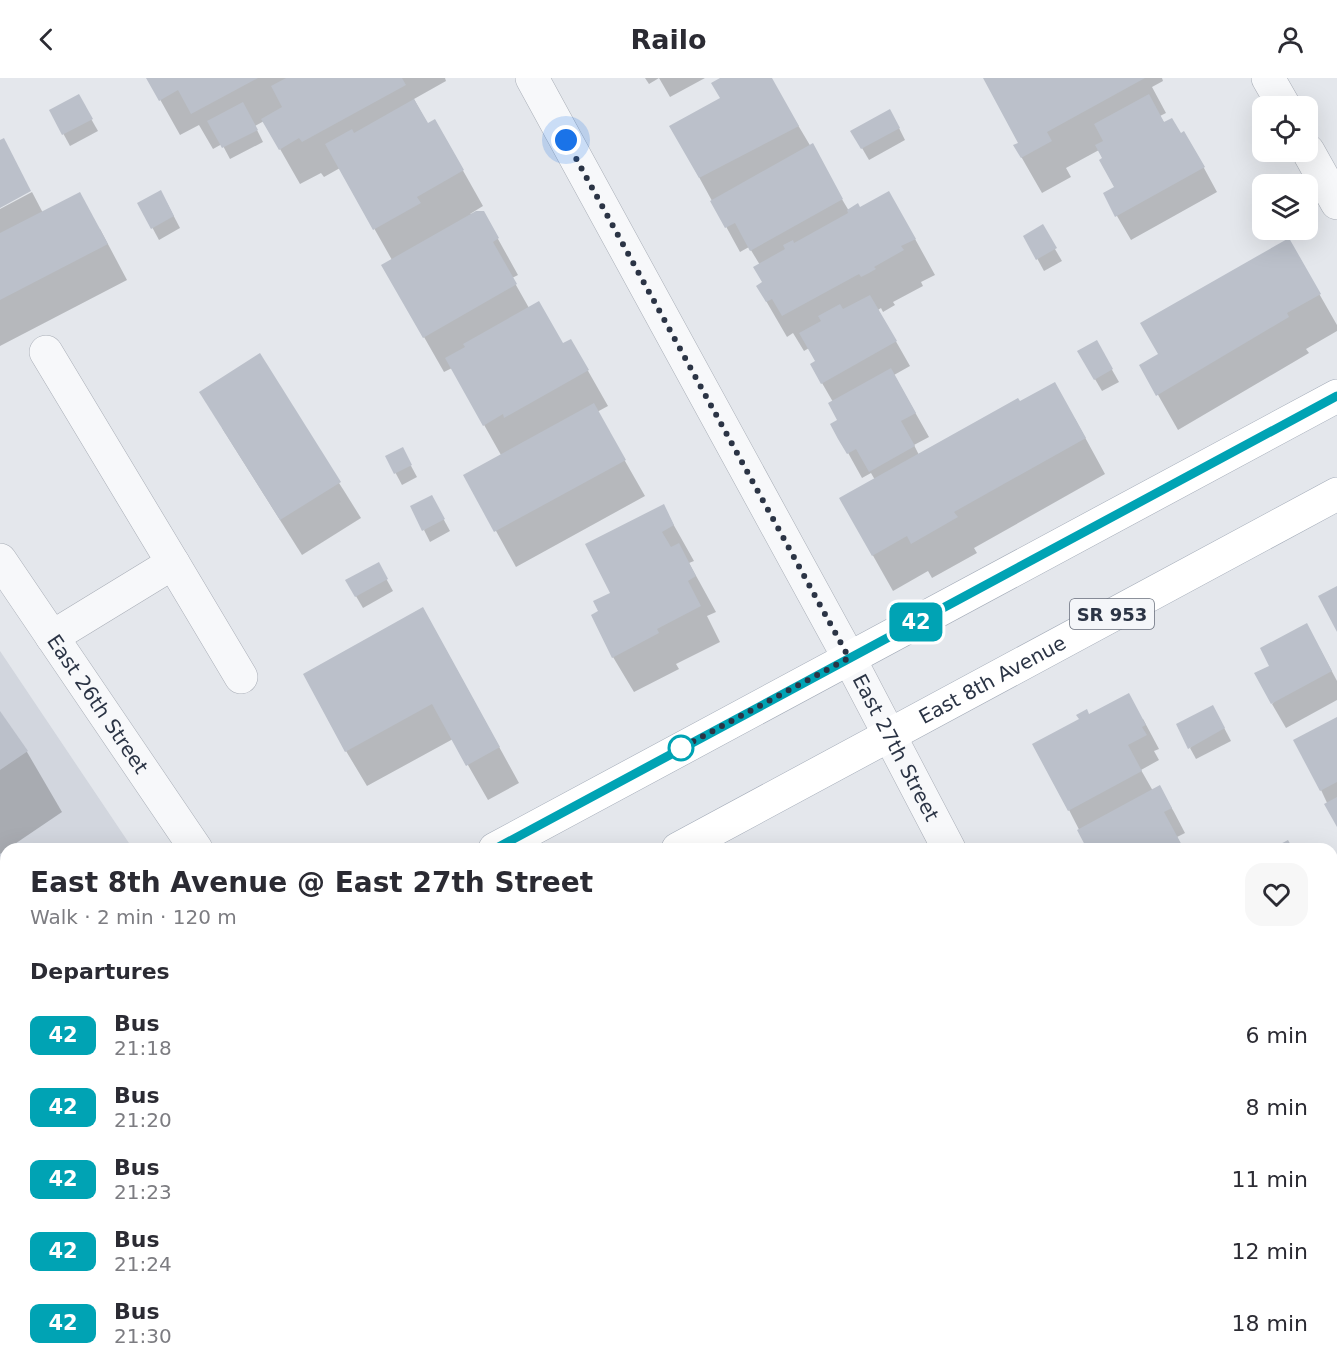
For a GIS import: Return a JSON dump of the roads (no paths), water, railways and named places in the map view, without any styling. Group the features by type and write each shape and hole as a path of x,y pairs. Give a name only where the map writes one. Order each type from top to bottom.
{"main road":[{"path":"506,843 1337,396"},
{"name":"East 8th Avenue","path":"689,843 887,734 1337,494"}],"street":[{"name":"East 27th Street","path":"532,78 849,658 946,843"},
{"path":"1268,78 1278,96"},
{"path":"1314,162 1337,203"},
{"path":"46,352 242,677"},
{"name":"East 26th Street","path":"0,560 192,843"},
{"path":"52,637 173,563"}]}
